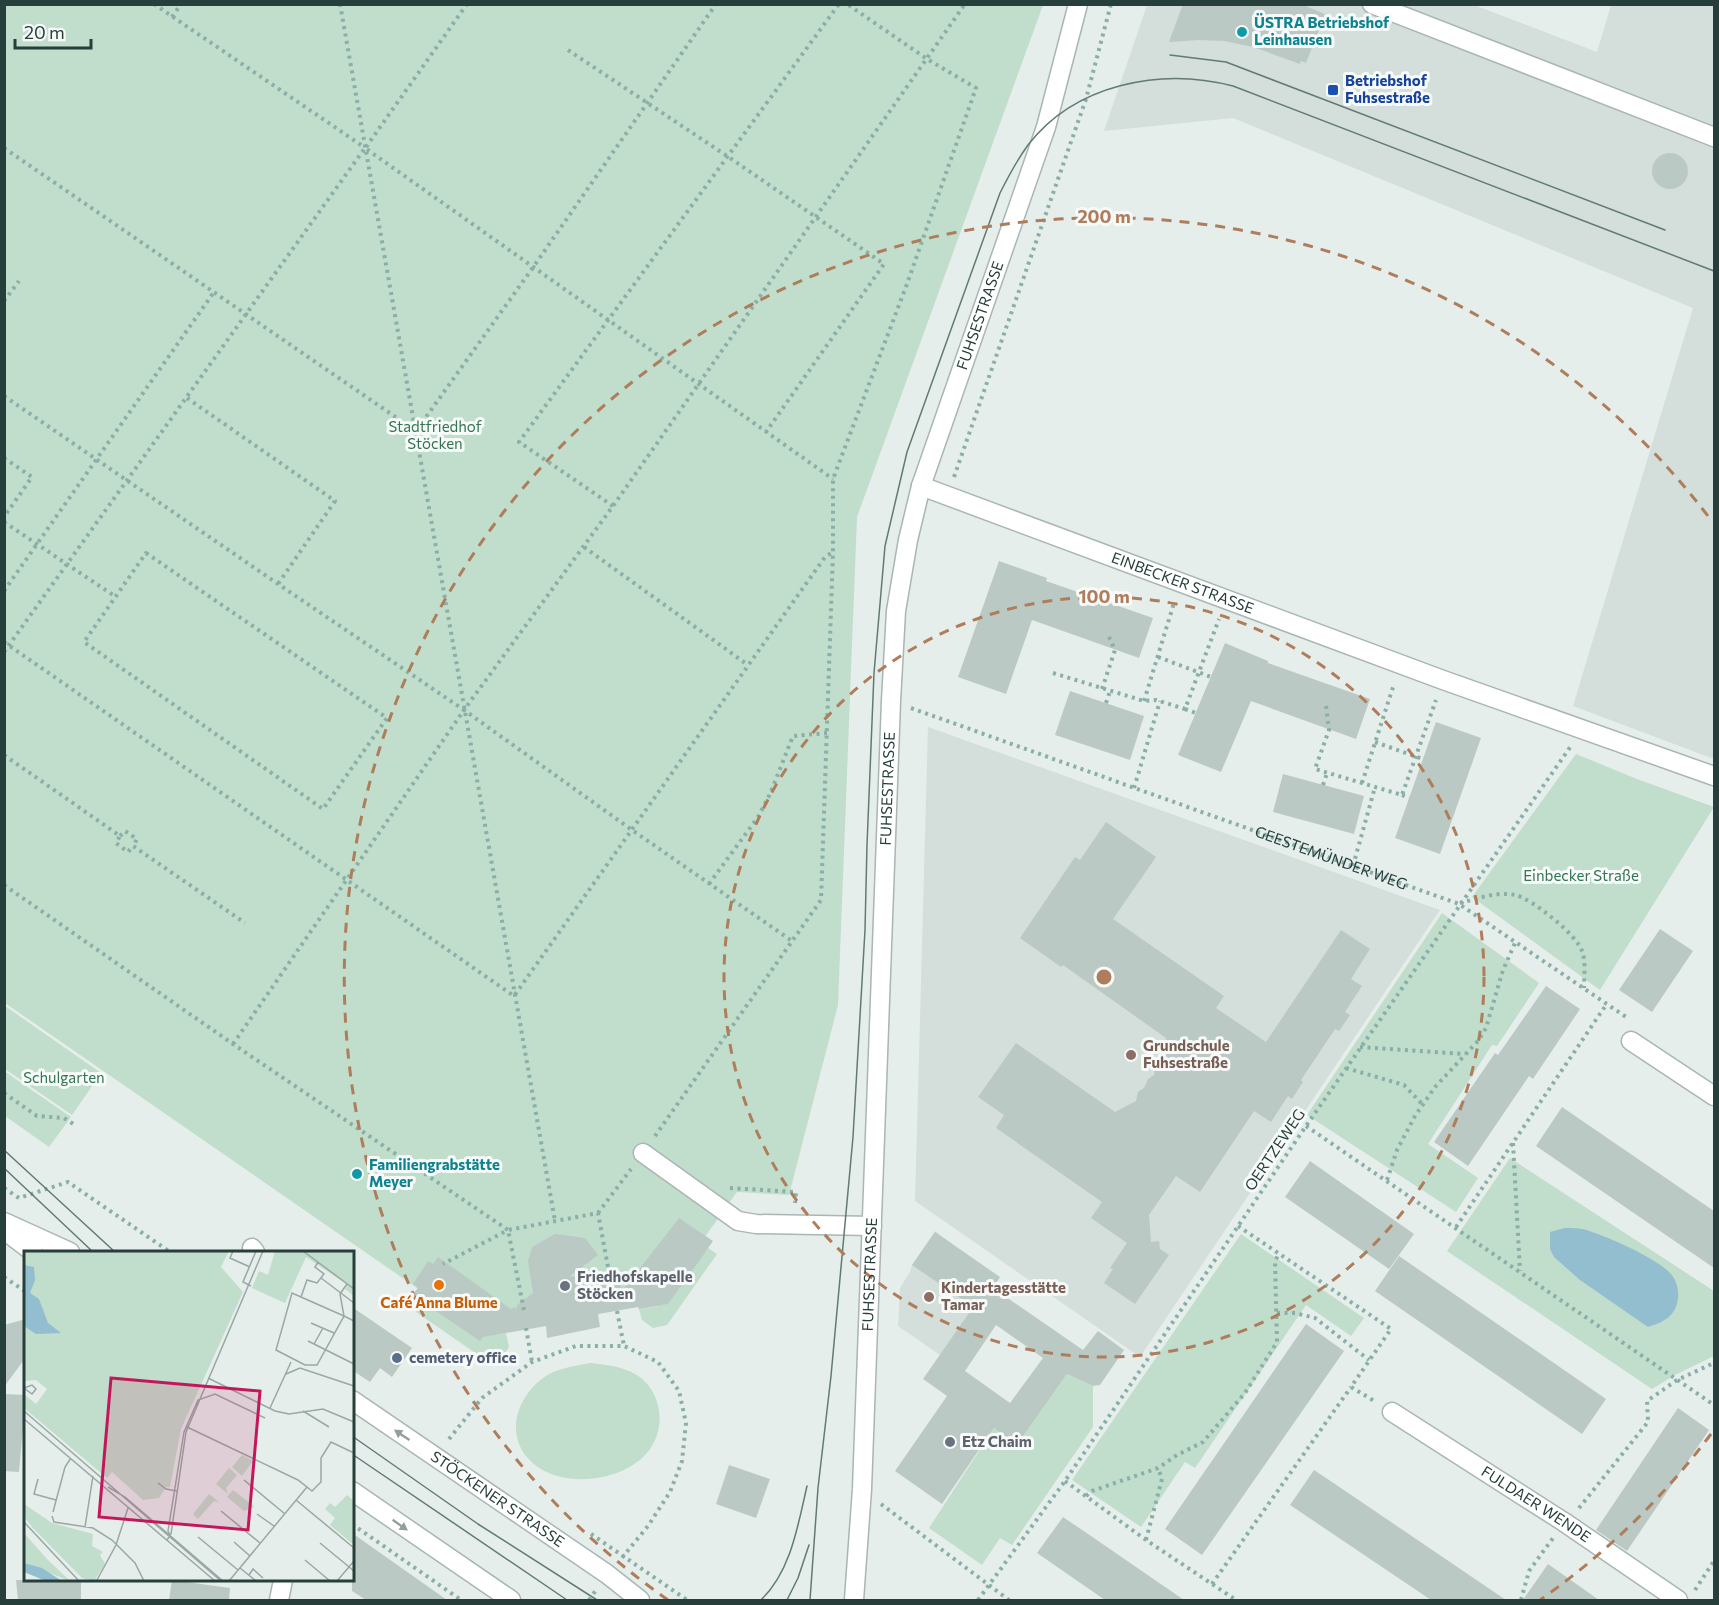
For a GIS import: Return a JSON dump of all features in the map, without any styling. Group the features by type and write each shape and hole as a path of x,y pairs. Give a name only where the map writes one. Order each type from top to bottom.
{"street":[{"name":"FUHSESTRASSE","path":"854,1600 862,1489 896,611 908,540 921,486 1046,127 1078,4"},
{"path":"1372,4 1714,137"},
{"name":"EINBECKER STRASSE","path":"921,486 1443,680 1584,728 1714,776"},
{"path":"1631,1041 1714,1096"},
{"path":"643,1153 738,1221 756,1224 872,1226"},
{"path":"4,1222 68,1251"},
{"path":"4,1230 32,1251"},
{"name":"STÖCKENER STRASSE","path":"354,1401 607,1574 640,1600"},
{"name":"FULDAER WENDE","path":"1392,1412 1564,1522 1678,1600"},
{"path":"354,1492 511,1600"},
{"path":"279,1600 283,1581"}],"path":[{"path":"154,4 534,266 833,479"},
{"path":"172,17 181,4"},
{"path":"340,4 555,1221"},
{"path":"4,652 467,4"},
{"path":"416,431 716,4"},
{"path":"613,506 519,442 839,4"},
{"path":"443,1264 508,1230 598,1213 643,1153 821,900 833,552 833,479 907,284 976,88 927,59 847,4"},
{"path":"232,1044 464,710 584,547 965,4"},
{"path":"947,495 1086,99 1111,4"},
{"path":"568,50 884,264 766,432"},
{"path":"4,148 416,431"},
{"path":"4,301 19,281"},
{"path":"4,591 214,292"},
{"path":"4,396 464,710 792,941"},
{"path":"187,398 335,501 278,584"},
{"path":"4,458 32,477 4,519 116,597"},
{"path":"584,547 748,665"},
{"path":"514,996 825,557 833,552"},
{"path":"146,553 387,718 323,809 84,642 116,597 146,553"},
{"path":"1144,702 1181,582"},
{"path":"1185,709 1226,599"},
{"path":"1102,689 1115,650 1108,635"},
{"path":"4,642 514,996"},
{"path":"1158,657 1211,676"},
{"path":"1362,783 1401,663"},
{"path":"1053,673 1144,702 1156,700 1196,713"},
{"path":"1402,795 1443,680"},
{"path":"1106,703 1110,690"},
{"name":"GEESTEMÜNDER WEG","path":"891,701 1459,904 1634,1022 1631,1041"},
{"path":"1134,788 1160,701"},
{"path":"1326,706 1329,730 1315,769 1409,798"},
{"name":"OERTZEWEG","path":"978,1600 1065,1481 1360,1047 1584,728"},
{"path":"710,884 758,817 770,794 793,736 827,733"},
{"path":"1375,742 1423,759"},
{"path":"4,755 120,837"},
{"path":"1323,785 1327,772"},
{"path":"1353,866 1375,787"},
{"path":"125,831 137,839 128,852 116,843 120,837 125,831"},
{"path":"133,846 245,923"},
{"path":"4,885 232,1044 508,1230 524,1310"},
{"path":"1459,904 1503,894 1517,895 1533,904 1579,943 1583,954 1584,988"},
{"path":"1387,1180 1397,1150 1415,1116 1436,1087 1478,1041 1486,1028 1503,970 1515,943"},
{"path":"1456,1227 1606,1005"},
{"path":"1360,1047 1465,1054"},
{"path":"1346,1068 1404,1085 1423,1105"},
{"path":"4,1093 37,1116 64,1118 75,1125"},
{"path":"1306,1126 1714,1405"},
{"path":"1513,1142 1520,1271"},
{"path":"4,1188 19,1198 68,1182 169,1251"},
{"path":"691,1186 796,1192 794,1225"},
{"path":"598,1213 614,1294"},
{"path":"1212,1584 1391,1329 1238,1226"},
{"path":"1086,1496 1092,1491 1158,1468 1203,1442 1245,1393 1277,1342 1275,1262 1278,1255"},
{"path":"4,1277 24,1291"},
{"path":"617,1311 624,1346"},
{"path":"1277,1313 1295,1313 1315,1318 1368,1360"},
{"path":"526,1328 532,1362"},
{"path":"449,1439 482,1398 532,1362 576,1346 624,1346 658,1362 679,1391 686,1424 682,1461 670,1492 648,1526 624,1556"},
{"path":"1521,1600 1528,1571 1564,1522 1648,1422 1647,1401 1677,1380 1714,1363"},
{"path":"1351,1387 1392,1412"},
{"path":"1146,1540 1161,1479 1158,1468"},
{"path":"1065,1481 1146,1540 1236,1600"},
{"path":"862,1489 1009,1600"},
{"path":"354,1525 461,1600"},
{"path":"1694,1591 1714,1561"}],"shaded area":[{"path":"1147,5 1474,5 1597,52 1611,5 1714,5 1714,759 1573,706 1693,308 1233,118 1104,131"},
{"name":"Grundschule Fuhsestraße","path":"928,727 1440,910 1140,1357 915,1201"},
{"name":"Kindertagesstätte Tamar","path":"935,1231 967,1255 944,1287 973,1307 940,1355 898,1326 900,1288 912,1265"}],"green space":[{"name":"Stadtfriedhof Stöcken","path":"5,5 1043,5 857,517 838,1005 789,1195 737,1192 659,1301 664,1305 705,1246 717,1254 667,1325 653,1328 642,1320 639,1309 659,1306 658,1303 487,1334 487,1336 506,1333 509,1347 501,1359 487,1361 416,1312 424,1300 481,1339 485,1335 5,1003"},
{"name":"Einbecker Straße","path":"1576,754 1714,807 1600,990 1472,897"},
{"path":"1442,913 1539,983 1497,1046 1492,1045 1428,1144 1478,1178 1456,1212 1307,1115"},
{"name":"Schulgarten","path":"5,1006 101,1073 72,1115 5,1069"},
{"path":"4,1071 71,1117 49,1147 5,1116"},
{"path":"1510,1158 1714,1291 1714,1356 1652,1389 1447,1251"},
{"path":"1241,1234 1364,1318 1351,1336 1306,1305 1195,1468 1185,1462 1141,1527 1072,1480"},
{"path":"591,1363 630,1371 651,1389 659,1408 660,1419 655,1440 640,1460 614,1474 583,1479 554,1475 529,1460 521,1449 516,1424 519,1412 524,1399 543,1378 572,1366"},
{"path":"1067,1374 1093,1386 1093,1427 1012,1545 1000,1538 982,1565 929,1528 994,1428 1018,1444"}],"water":[{"path":"1565,1228 1583,1229 1603,1236 1629,1247 1663,1267 1672,1275 1677,1288 1677,1304 1672,1314 1648,1327 1580,1280 1554,1257 1550,1249 1550,1232"}],"building":[{"name":"ÜSTRA Betriebshof Leinhausen","path":"1183,4 1301,4 1325,14 1306,63 1301,61 1300,64 1253,47 1224,41 1169,42"},
{"path":"1670,153 1683,158 1688,171 1683,184 1670,189 1657,184 1652,171 1657,158"},
{"path":"999,561 1047,578 1046,581 1153,618 1139,658 1032,620 1006,694 958,677"},
{"path":"1225,643 1268,661 1268,663 1370,699 1356,739 1251,701 1221,772 1178,755"},
{"path":"1070,691 1144,716 1130,760 1055,735"},
{"path":"1436,722 1481,738 1440,854 1395,838"},
{"path":"1283,774 1364,796 1354,834 1273,812"},
{"path":"1106,822 1156,857 1113,919 1224,996 1216,1008 1266,1042 1341,930 1370,949 1351,979 1362,986 1345,1012 1350,1015 1339,1031 1335,1029 1301,1080 1303,1082 1292,1099 1288,1096 1271,1122 1254,1111 1200,1192 1176,1176 1149,1215 1151,1242 1159,1241 1160,1249 1169,1255 1135,1304 1104,1283 1113,1269 1110,1268 1127,1243 1091,1218 1102,1202 996,1128 1004,1115 978,1097 1016,1043 1115,1112 1136,1101 1138,1092 1154,1075 1155,1066 1163,1062 1166,1038 1063,965 1061,967 1020,938 1075,857 1080,860"},
{"path":"1660,929 1693,951 1652,1012 1619,990"},
{"path":"1546,986 1580,1009 1533,1079 1529,1076 1468,1166 1434,1142 1495,1053 1498,1055"},
{"path":"1562,1107 1714,1211 1714,1268 1536,1146"},
{"path":"1310,1161 1414,1234 1389,1269 1285,1197"},
{"path":"679,1218 713,1241 668,1304 598,1314 600,1327 547,1338 546,1326 483,1337 480,1341 412,1295 418,1288 413,1284 428,1261 433,1264 438,1257 511,1309 514,1307 516,1309 517,1305 533,1293 528,1261 532,1247 555,1234 585,1238 598,1255 570,1276 619,1284 623,1290"},
{"path":"935,1232 1000,1277 993,1288 1083,1350 1098,1331 1124,1350 1100,1385 1093,1386 1067,1374 1017,1445 994,1428 942,1504 895,1471 947,1396 923,1379 973,1307 912,1265","holes":["996,1325 1043,1358 1010,1403 965,1371"]},
{"path":"1399,1256 1606,1399 1582,1434 1375,1291"},
{"path":"354,1308 412,1348 392,1377 380,1368 370,1382 354,1371"},
{"path":"24,1320 24,1360 4,1387 4,1325"},
{"path":"1306,1324 1344,1351 1202,1555 1165,1529"},
{"path":"4,1394 24,1395 19,1472 4,1471"},
{"path":"1678,1408 1709,1430 1627,1551 1596,1530"},
{"path":"729,1465 770,1479 756,1518 716,1504"},
{"path":"1314,1470 1506,1600 1431,1600 1290,1505"},
{"path":"1063,1517 1184,1600 1105,1600 1037,1553"},
{"path":"354,1534 447,1600 366,1600 352,1591"},
{"path":"1548,1564 1599,1600 1523,1600"},
{"path":"16,1580 81,1581 81,1600 18,1600"},
{"path":"172,1581 230,1588 229,1600 169,1600"}],"tram line":[{"path":"1170,55 1226,62 1665,230"},
{"path":"810,1600 818,1488 831,1376 853,1137 865,930 874,673 885,546 907,452 1000,193 1028,145 1047,124 1070,107 1121,86 1149,80 1177,79 1233,86 1714,271"},
{"path":"4,1150 114,1251"},
{"path":"4,1168 92,1251"},
{"path":"354,1437 478,1524 597,1600"},
{"path":"354,1455 567,1600"},
{"path":"761,1600 780,1575 792,1547 807,1486"},
{"path":"787,1600 798,1578 809,1545"}],"place":[{"name":"ÜSTRA Betriebshof Leinhausen","path":"1242,32"},
{"name":"Betriebshof Fuhsestraße","path":"1333,90"},
{"name":"Grundschule Fuhsestraße","path":"1131,1055"},
{"name":"Familiengrabstätte Meyer","path":"357,1174"},
{"name":"Café Anna Blume","path":"439,1285"},
{"name":"Friedhofskapelle Stöcken","path":"565,1286"},
{"name":"Kindertagesstätte Tamar","path":"929,1297"},
{"name":"cemetery office","path":"397,1358"},
{"name":"Etz Chaim","path":"950,1442"}]}
